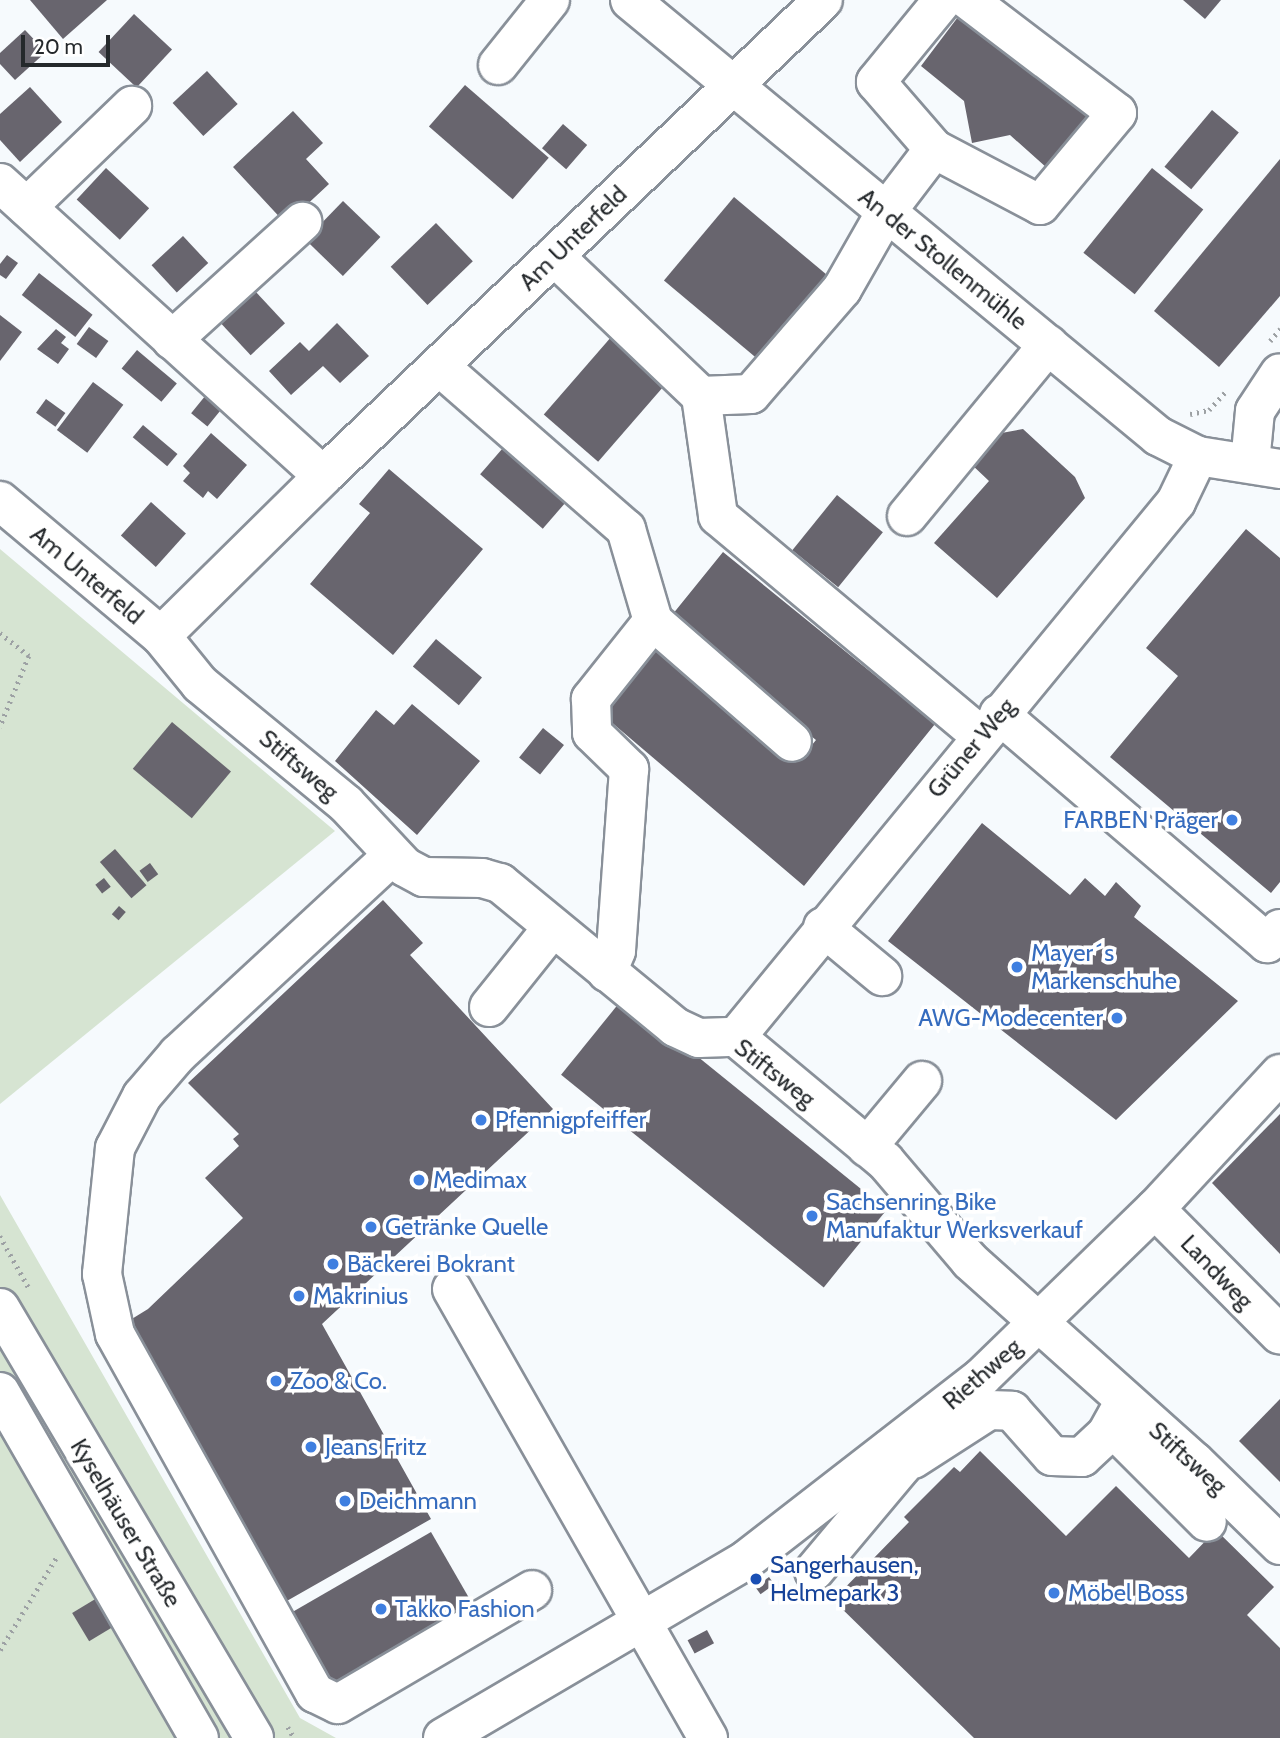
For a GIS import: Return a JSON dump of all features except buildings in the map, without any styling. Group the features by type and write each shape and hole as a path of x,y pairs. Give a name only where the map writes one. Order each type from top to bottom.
{"street":[{"path":"498,65 550,0"},
{"name":"An der Stollenmühle","path":"630,0 1158,436 1198,456 1265,466"},
{"name":"Am Unterfeld","path":"0,501 162,636 323,476 823,0"},
{"path":"943,0 876,82 934,149 1040,205 1117,113 968,0"},
{"path":"132,106 13,195 323,476"},
{"path":"701,396 751,394 842,289 886,212 934,149"},
{"path":"172,340 302,222"},
{"path":"554,256 701,396 718,516 1267,943 1280,929"},
{"path":"907,516 1048,345"},
{"path":"1265,466 1255,411 1271,362"},
{"path":"439,366 626,529 653,621 792,742"},
{"name":"Grüner Weg","path":"736,1037 823,927 1176,502 1198,456"},
{"path":"607,972 616,951 629,769 592,733 591,699 653,621"},
{"name":"Stiftsweg","path":"162,636 200,684 346,804 392,856 424,877 482,878 500,883 687,1035 736,1037 898,1173 970,1261 1038,1322 1118,1414 1280,1545"},
{"path":"392,856 178,1054 142,1096 115,1148 102,1274 116,1334 315,1693 338,1704 532,1590"},
{"path":"489,1007 553,927"},
{"path":"823,927 882,976"},
{"name":"Riethweg","path":"443,1738 641,1623 765,1547 896,1458 1155,1209 1280,1074"},
{"path":"867,1147 922,1081"},
{"name":"Landweg","path":"1155,1209 1280,1335"},
{"path":"452,1289 708,1738"},
{"name":"Kyselhäuser Straße","path":"0,1308 111,1502 254,1738"},
{"path":"0,1391 199,1738"},
{"path":"814,1571 896,1458 989,1410 1012,1411 1052,1456 1082,1457 1118,1414 1206,1522"},
{"path":"76,1524 111,1502"}],"path":[{"path":"1271,362 1280,329"},
{"path":"1181,411 1191,414 1209,410 1227,390"},
{"path":"0,633 29,656 0,727"},
{"path":"0,1650 76,1524"}],"green space":[{"path":"0,549 335,831 0,1104"},
{"path":"0,1195 300,1718 336,1738 0,1738"}],"place":[{"name":"FARBEN Präger","path":"1232,820"},
{"name":"Mayer´s Markenschuhe","path":"1017,967"},
{"name":"AWG-Modecenter","path":"1117,1018"},
{"name":"Pfennigpfeiffer","path":"481,1120"},
{"name":"Medimax","path":"419,1180"},
{"name":"Sachsenring Bike Manufaktur Werksverkauf","path":"812,1216"},
{"name":"Getränke Quelle","path":"371,1227"},
{"name":"Bäckerei Bokrant","path":"333,1264"},
{"name":"Makrinius","path":"299,1296"},
{"name":"Zoo & Co.","path":"276,1381"},
{"name":"Jeans Fritz","path":"311,1447"},
{"name":"Deichmann","path":"345,1501"},
{"name":"Sangerhausen, Helmepark 3","path":"756,1579"},
{"name":"Möbel Boss","path":"1054,1593"},
{"name":"Takko Fashion","path":"381,1609"}]}
